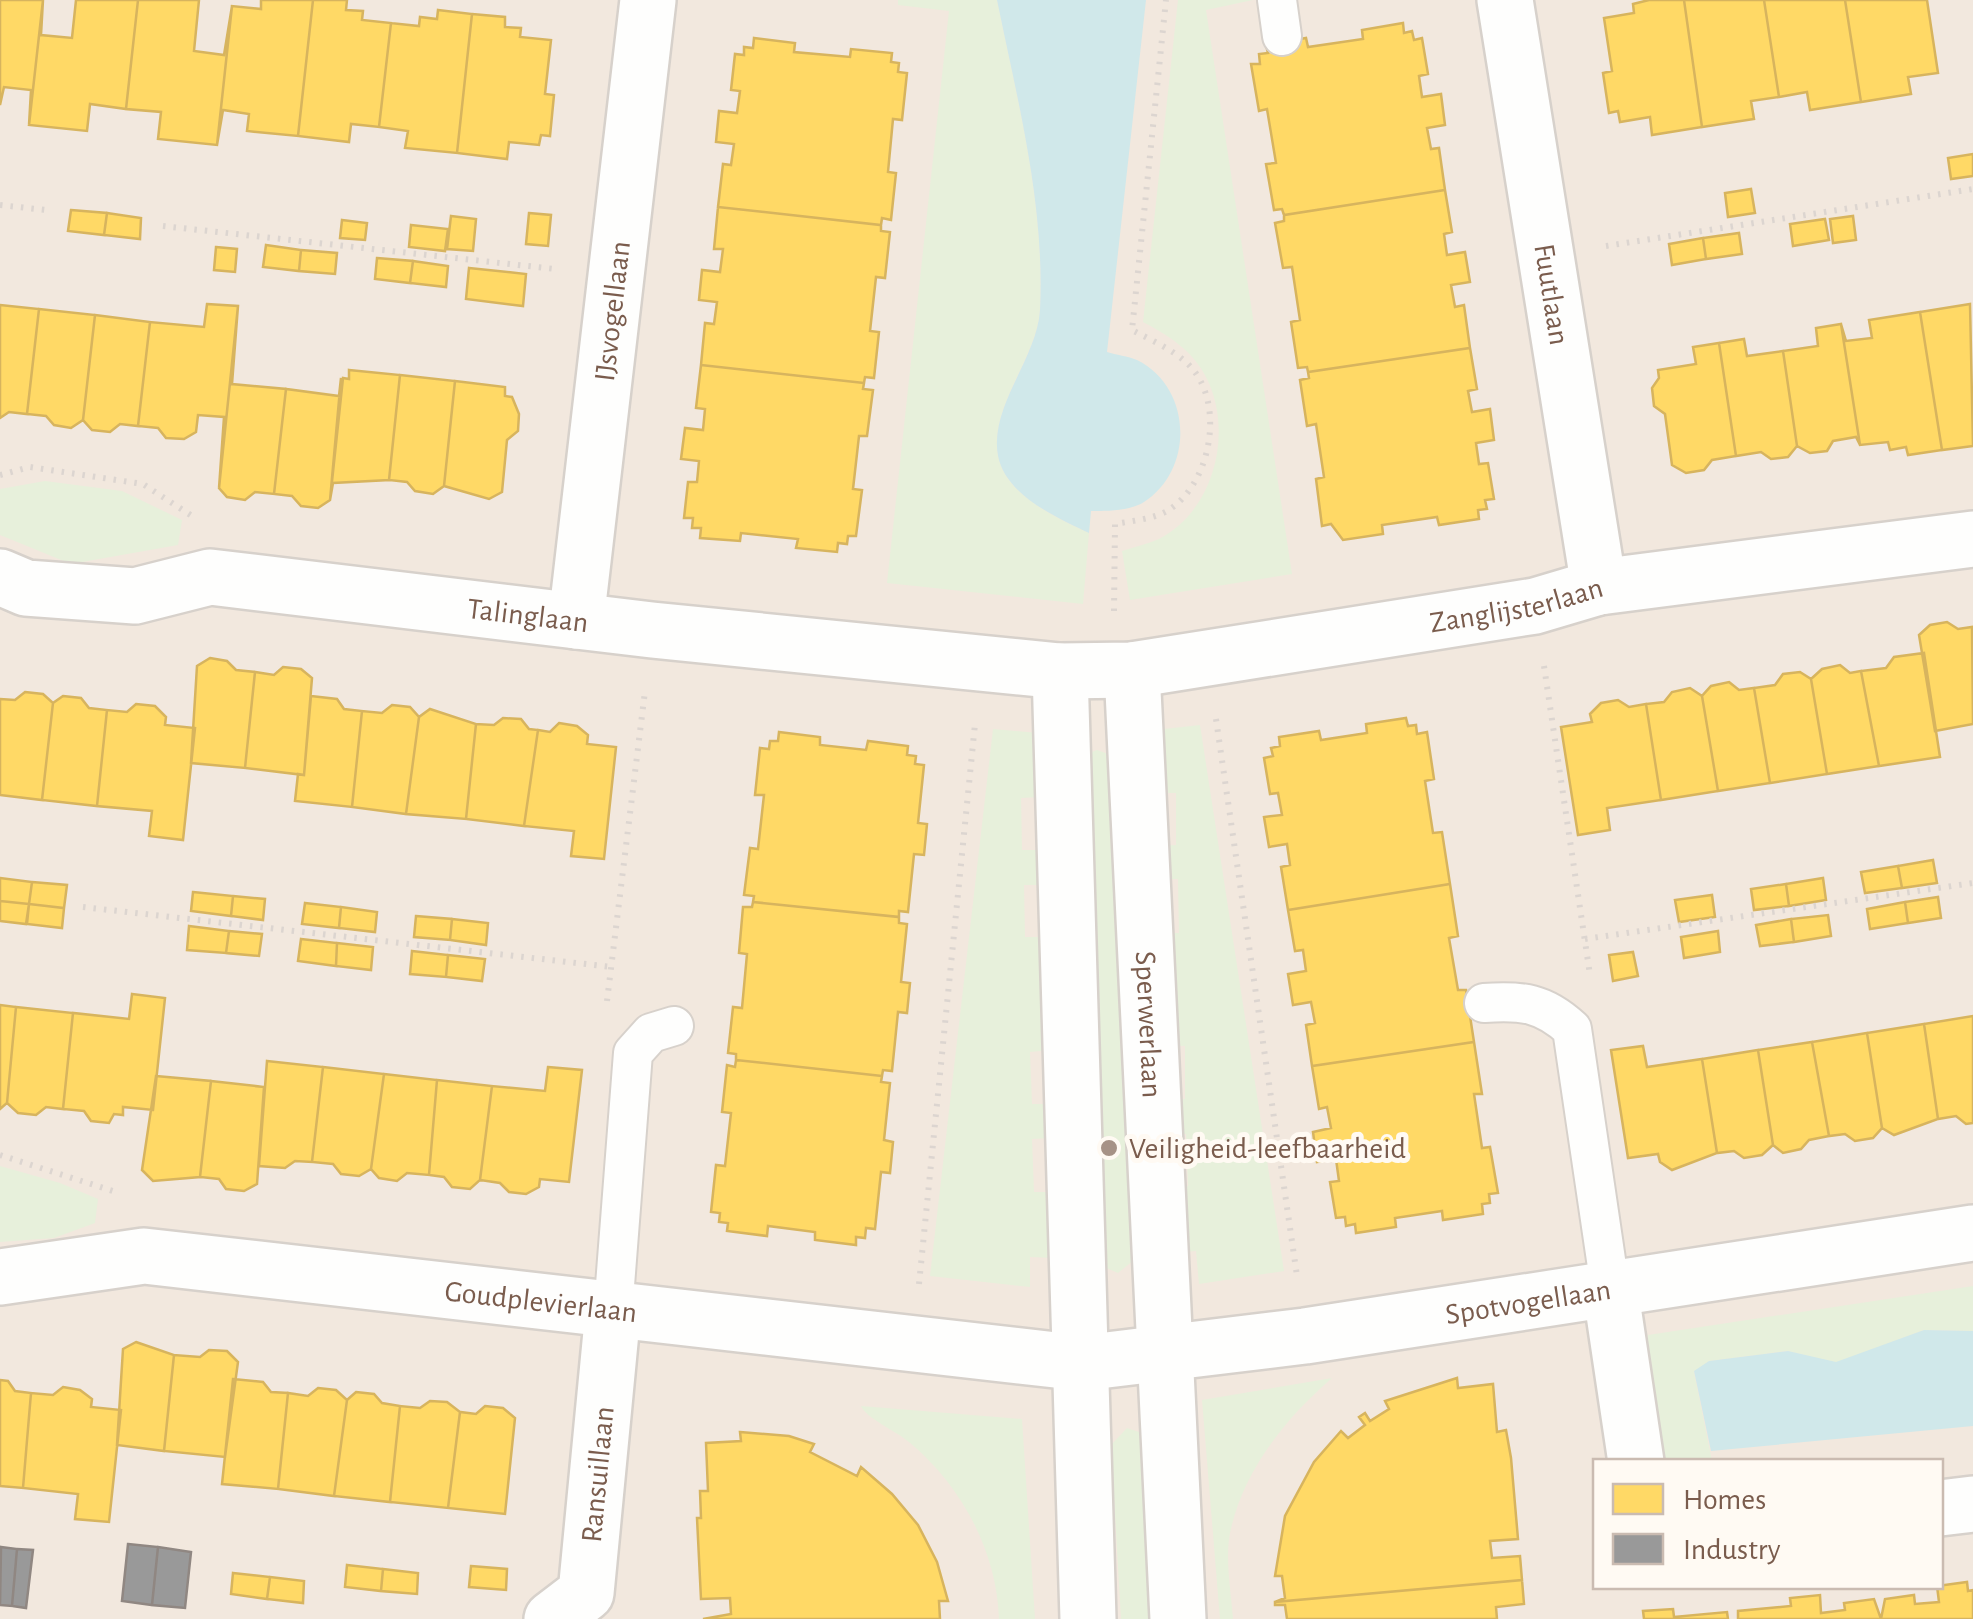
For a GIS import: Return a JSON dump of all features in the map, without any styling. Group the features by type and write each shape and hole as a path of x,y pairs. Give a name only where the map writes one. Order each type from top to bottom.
{"street":[{"name":"IJsvogellaan","path":"576,621 648,0"},
{"name":"Fuutlaan","path":"1506,0 1599,587"},
{"name":"Zanglijsterlaan","path":"1060,671 1132,670 1535,606 1599,587 1973,539"},
{"name":"Talinglaan","path":"0,577 26,588 135,596 210,577 652,630 1060,671"},
{"name":"Sperwerlaan","path":"1132,670 1162,1353 1178,1619"},
{"path":"1060,671 1088,1619"},
{"name":"Spotvogellaan","path":"1082,1363 1306,1336 1973,1232"},
{"name":"Goudplevierlaan","path":"0,1277 144,1256 1082,1363"},
{"path":"1610,1286 1636,1459"},
{"name":"Ransuillaan","path":"569,1606 613,1311"},
{"path":"1943,1508 1973,1504"}],"lane":[{"path":"1484,1002 1520,1000 1552,1010 1572,1029 1610,1286"},
{"path":"613,1311 633,1053 651,1033 674,1026"}],"path":[{"path":"1115,617 1111,595 1115,524 1164,513 1186,496 1201,469 1209,438 1209,405 1199,378 1178,355 1132,330 1166,0"},
{"path":"1545,256 1973,189"},
{"path":"0,205 46,210"},
{"path":"164,226 616,275"},
{"path":"0,475 30,467 143,484 195,518 210,577"},
{"path":"1535,606 1590,978"},
{"path":"606,1005 652,630"},
{"path":"1207,656 1306,1336"},
{"path":"1584,940 1973,883"},
{"path":"83,907 612,967"},
{"path":"0,1155 113,1191 144,1256"}],"shaded area":[{"path":"0,0 1973,0 1973,1619 0,1619"}],"green space":[{"path":"898,0 997,0 1028,154 1040,270 1037,328 1000,419 998,456 1011,483 1022,494 1048,513 1089,533 1083,604 887,583 949,11 898,5"},
{"path":"1178,0 1253,0 1206,10 1292,574 1130,600 1122,551 1159,539 1194,509 1206,489 1218,444 1214,398 1201,368 1179,345 1143,322"},
{"path":"45,481 122,491 182,520 178,545 71,564 0,535 0,489"},
{"path":"1200,725 1284,1271 1199,1284 1196,1251 1172,1253 1170,1188 1188,1186 1186,1134 1168,1134 1167,1100 1185,1099 1185,1046 1167,1045 1162,933 1179,933 1178,879 1160,879 1158,846 1176,845 1176,793 1157,793 1155,730"},
{"path":"993,729 1039,733 1040,797 1021,798 1022,850 1042,850 1043,885 1024,885 1025,937 1045,937 1050,1050 1030,1052 1032,1104 1051,1104 1052,1138 1032,1139 1034,1192 1054,1192 1056,1258 1030,1257 1030,1287 930,1276"},
{"path":"1097,750 1111,755 1134,1260 1118,1273 1097,1264 1084,755"},
{"path":"0,1166 60,1183 98,1199 95,1223 54,1238 0,1242"},
{"path":"1973,1286 1973,1331 1924,1330 1836,1363 1788,1351 1709,1361 1694,1372 1712,1459 1665,1459 1645,1354 1648,1335"},
{"path":"1332,1378 1283,1428 1245,1488 1229,1543 1233,1619 1220,1619 1202,1400"},
{"path":"861,1406 1022,1419 1035,1619 999,1619 997,1594 983,1544 960,1499 928,1459"},
{"path":"1127,1428 1142,1433 1159,1619 1121,1619 1111,1445"}],"water":[{"path":"997,0 1146,0 1107,352 1137,360 1168,389 1177,408 1179,450 1161,488 1132,507 1091,511 1089,533 1022,494 1011,483 998,456 1000,419 1037,328 1040,270 1028,154"},
{"path":"1924,1330 1973,1331 1973,1426 1711,1451 1694,1371 1709,1361 1788,1351 1836,1362"}],"building: Homes":[{"path":"0,0 43,0 29,125 31,90 4,87 0,105"},
{"path":"43,0 41,35 72,38 76,0 138,0 126,109 90,104 87,131 29,125"},
{"path":"138,0 199,0 194,51 224,55 232,6 217,145 158,139 161,112 126,109"},
{"path":"261,0 313,0 298,136 247,131 249,114 223,110 217,145 232,6 261,9"},
{"path":"313,0 347,0 346,10 363,11 362,20 391,23 379,127 351,124 349,142 298,136"},
{"path":"1649,0 1684,0 1702,127 1652,135 1650,117 1620,122 1618,111 1609,113 1603,73 1612,71 1604,18 1634,13 1633,4"},
{"path":"1684,0 1764,0 1779,97 1751,101 1754,119 1702,127"},
{"path":"1764,0 1845,0 1861,102 1810,110 1807,92 1779,97"},
{"path":"1845,0 1927,0 1938,73 1908,77 1911,94 1861,102"},
{"path":"438,10 472,14 457,153 405,148 408,131 379,127 391,23 419,26 420,17 437,19"},
{"path":"472,14 505,17 505,27 521,28 520,37 551,40 545,94 554,95 550,136 541,135 539,145 509,142 507,159 457,153"},
{"path":"1403,23 1404,33 1412,31 1414,40 1422,38 1428,74 1419,76 1422,97 1441,94 1445,125 1427,128 1431,149 1439,148 1445,190 1284,215 1282,209 1274,210 1266,164 1276,163 1267,109 1259,111 1251,64 1260,64 1259,54 1268,53 1266,45 1306,38 1308,47 1363,39 1362,30"},
{"path":"754,38 795,43 794,52 850,57 851,49 892,53 891,62 899,63 898,72 907,73 902,120 893,119 888,172 896,173 891,220 882,218 881,225 718,207 723,164 731,165 734,144 716,142 719,111 737,113 740,91 731,90 735,54 744,55 744,47 753,48"},
{"path":"1973,154 1973,176 1951,179 1948,158"},
{"path":"1751,189 1755,213 1728,217 1725,193"},
{"path":"1445,190 1452,232 1444,234 1447,255 1465,252 1470,282 1451,285 1455,307 1464,305 1470,348 1308,372 1307,367 1298,368 1291,322 1300,320 1292,267 1283,268 1275,223 1284,221 1284,215"},
{"path":"718,207 881,225 881,231 890,232 885,278 876,277 870,331 879,332 874,378 865,377 864,383 701,365 705,323 714,324 717,302 699,300 702,270 720,272 723,249 714,249"},
{"path":"71,210 107,213 104,235 68,231"},
{"path":"107,213 141,218 140,239 104,235"},
{"path":"529,213 551,215 548,246 526,244"},
{"path":"451,216 476,219 473,251 447,249"},
{"path":"1853,216 1856,240 1833,243 1830,219"},
{"path":"1825,219 1829,240 1793,246 1790,224"},
{"path":"342,220 367,223 365,240 340,238"},
{"path":"411,225 448,229 445,251 409,247"},
{"path":"1739,233 1742,254 1706,259 1703,238"},
{"path":"1703,238 1706,259 1672,265 1669,244"},
{"path":"266,245 301,250 299,271 263,267"},
{"path":"216,247 237,249 235,272 214,270"},
{"path":"301,250 337,253 335,274 299,271"},
{"path":"377,258 413,261 410,283 375,279"},
{"path":"413,261 448,266 446,287 410,283"},
{"path":"469,268 526,274 523,306 466,299"},
{"path":"207,304 238,306 219,488 224,417 198,415 196,432 184,439 166,438 158,428 138,426 150,322 204,327"},
{"path":"1970,304 1973,446 1942,450 1920,312"},
{"path":"0,305 39,309 27,414 9,412 0,418"},
{"path":"238,306 232,384 286,389 274,494 255,492 245,500 227,497 219,488"},
{"path":"39,309 95,315 83,420 71,428 54,425 46,416 27,414"},
{"path":"1920,312 1942,450 1908,455 1906,447 1890,450 1888,442 1860,445 1841,324 1846,341 1872,338 1869,320"},
{"path":"95,315 150,322 138,426 120,424 110,432 92,430 83,420"},
{"path":"1841,324 1860,445 1856,437 1833,441 1827,451 1810,453 1797,446 1783,351 1818,346 1816,328"},
{"path":"1744,339 1747,356 1783,351 1797,446 1788,457 1771,459 1761,452 1736,456 1719,343"},
{"path":"1719,343 1736,456 1712,460 1704,470 1686,473 1672,465 1665,414 1654,406 1652,388 1659,378 1658,370 1696,364 1693,347"},
{"path":"1470,348 1477,389 1468,391 1472,412 1490,409 1494,440 1476,443 1479,464 1488,463 1494,499 1485,500 1487,509 1478,510 1479,519 1439,525 1437,517 1382,525 1383,534 1343,540 1331,524 1322,526 1316,479 1324,477 1316,424 1307,426 1300,380 1309,378 1308,372"},
{"path":"701,365 864,383 863,389 873,390 867,436 859,436 853,489 862,490 856,536 848,536 847,544 838,543 837,552 796,548 798,539 741,533 740,541 700,538 701,528 692,528 693,518 684,518 688,482 697,482 699,461 681,459 685,428 703,430 705,409 696,408"},
{"path":"349,370 400,375 389,480 333,483 330,500 343,378 349,379"},
{"path":"400,375 455,381 444,486 433,494 415,491 407,482 389,480"},
{"path":"341,378 330,500 318,508 301,506 292,496 274,494 286,389 339,396"},
{"path":"455,381 505,387 505,396 512,397 519,414 518,431 507,440 502,492 489,499 444,486"},
{"path":"1947,622 1958,629 1972,627 1973,724 1935,731 1919,635 1930,625"},
{"path":"1924,653 1940,757 1879,766 1861,671 1886,668 1894,657"},
{"path":"210,658 227,661 236,670 255,672 245,768 191,763 197,666"},
{"path":"1840,665 1850,673 1861,671 1879,766 1827,774 1811,679 1822,669"},
{"path":"283,667 301,669 312,678 304,775 245,768 255,672 274,675"},
{"path":"1800,672 1811,679 1827,774 1770,783 1754,688 1775,685 1783,674"},
{"path":"1729,682 1739,690 1754,688 1770,783 1718,791 1702,696 1711,686"},
{"path":"1690,688 1702,696 1718,791 1661,800 1646,704 1664,702 1672,692"},
{"path":"25,692 43,694 53,703 42,800 0,795 0,699 15,700"},
{"path":"63,696 81,698 89,708 107,710 97,806 42,800 53,703"},
{"path":"311,696 337,699 344,709 362,711 352,807 295,801 298,774 304,775"},
{"path":"1618,700 1629,707 1646,704 1661,800 1607,808 1610,830 1578,835 1561,727 1592,722 1590,714 1601,703"},
{"path":"136,704 155,706 166,717 165,725 195,728 183,840 149,836 152,811 97,806 107,710 127,712"},
{"path":"392,705 410,707 419,717 406,814 352,807 362,711 382,713"},
{"path":"430,709 476,724 466,819 406,814 419,717"},
{"path":"503,718 521,719 529,729 538,730 524,826 466,819 476,724 494,725"},
{"path":"1406,718 1408,726 1416,725 1417,734 1427,732 1434,779 1425,781 1433,833 1442,832 1450,884 1288,910 1281,867 1290,865 1287,844 1269,847 1264,817 1282,815 1278,793 1270,794 1264,758 1273,756 1271,748 1280,746 1279,737 1319,731 1321,740 1367,733 1366,724"},
{"path":"559,723 577,726 588,735 587,744 616,747 604,859 571,856 574,831 524,826 538,730 550,732"},
{"path":"779,732 820,737 820,745 866,750 868,741 908,746 907,755 916,756 915,764 924,765 918,823 927,824 924,855 914,854 908,912 899,911 899,917 753,902 754,896 744,895 750,848 758,849 764,795 755,795 760,748 769,749 770,741 778,741"},
{"path":"1933,860 1937,883 1902,888 1898,866"},
{"path":"1898,866 1902,888 1865,893 1861,872"},
{"path":"0,878 32,882 29,904 0,901"},
{"path":"1823,878 1826,900 1789,906 1786,884"},
{"path":"32,882 67,885 64,908 29,904"},
{"path":"1450,884 1458,936 1449,938 1458,990 1466,990 1474,1042 1312,1066 1306,1025 1315,1023 1311,1002 1293,1005 1288,974 1306,971 1303,950 1295,951 1288,910"},
{"path":"1786,884 1789,906 1754,910 1751,889"},
{"path":"193,892 233,896 231,916 191,911"},
{"path":"1712,895 1715,917 1679,922 1675,900"},
{"path":"233,896 265,899 263,920 231,916"},
{"path":"1938,897 1941,918 1908,923 1905,902"},
{"path":"0,901 29,904 26,924 0,921"},
{"path":"753,902 899,917 899,923 907,924 901,982 910,983 907,1013 898,1012 892,1071 883,1070 882,1076 736,1060 736,1054 728,1053 733,1007 742,1008 747,954 739,953 743,907 752,907"},
{"path":"1905,902 1908,923 1870,929 1867,909"},
{"path":"305,903 341,907 339,928 302,924"},
{"path":"29,904 64,908 62,928 27,924"},
{"path":"341,907 377,912 375,932 339,928"},
{"path":"1828,915 1831,936 1794,942 1791,919"},
{"path":"416,916 452,919 450,940 414,937"},
{"path":"452,919 488,923 486,945 450,940"},
{"path":"1791,919 1794,942 1760,946 1756,925"},
{"path":"189,926 229,931 226,953 187,950"},
{"path":"229,931 262,934 259,956 226,953"},
{"path":"1718,931 1720,952 1684,958 1681,937"},
{"path":"301,939 337,943 336,966 298,961"},
{"path":"337,943 373,947 371,970 336,966"},
{"path":"412,951 448,955 446,977 410,974"},
{"path":"1633,952 1638,976 1613,981 1609,955"},
{"path":"448,955 485,959 482,981 446,977"},
{"path":"132,994 165,998 153,1110 123,1107 123,1115 114,1114 109,1123 91,1121 84,1111 63,1109 73,1013 129,1019"},
{"path":"0,1005 16,1007 7,1103 0,1109"},
{"path":"16,1007 73,1013 63,1109 46,1107 36,1115 18,1113 7,1103"},
{"path":"1973,1016 1973,1123 1966,1124 1956,1116 1938,1119 1924,1024"},
{"path":"1924,1024 1938,1119 1894,1135 1882,1128 1867,1033"},
{"path":"1867,1033 1882,1128 1873,1138 1855,1141 1845,1134 1829,1136 1812,1042"},
{"path":"1474,1042 1482,1094 1474,1094 1482,1148 1490,1147 1498,1193 1489,1194 1490,1203 1482,1204 1483,1214 1443,1220 1442,1211 1395,1218 1396,1227 1356,1233 1355,1224 1346,1226 1345,1217 1336,1218 1330,1182 1339,1181 1336,1159 1317,1162 1313,1132 1331,1128 1327,1107 1319,1109 1312,1066"},
{"path":"1812,1042 1829,1136 1809,1140 1801,1149 1783,1153 1773,1145 1758,1050"},
{"path":"1643,1046 1647,1067 1702,1059 1717,1153 1672,1170 1660,1162 1658,1154 1628,1158 1611,1050"},
{"path":"1758,1050 1773,1145 1762,1155 1744,1158 1734,1151 1717,1153 1702,1059"},
{"path":"736,1060 882,1076 881,1082 890,1083 884,1140 893,1142 890,1173 881,1172 875,1229 866,1228 865,1238 856,1237 856,1245 815,1240 815,1232 768,1226 767,1236 727,1231 728,1223 719,1222 720,1213 711,1212 716,1165 725,1166 731,1113 722,1112 727,1065 735,1067"},
{"path":"267,1061 323,1067 312,1162 295,1161 285,1168 259,1166"},
{"path":"323,1067 384,1074 371,1169 359,1176 341,1174 333,1164 312,1162"},
{"path":"548,1067 582,1070 569,1182 540,1179 539,1187 526,1194 509,1192 500,1183 480,1180 492,1086 545,1091"},
{"path":"384,1074 437,1080 429,1175 407,1173 397,1181 379,1178 371,1169"},
{"path":"156,1076 211,1081 200,1177 153,1181 142,1170"},
{"path":"437,1080 492,1086 480,1180 470,1189 452,1187 444,1177 429,1175"},
{"path":"211,1081 264,1087 257,1184 244,1191 226,1189 219,1179 200,1177"},
{"path":"136,1342 174,1355 164,1451 117,1445 123,1349"},
{"path":"209,1350 227,1351 238,1362 225,1457 164,1451 174,1355 200,1357"},
{"path":"1457,1378 1458,1388 1493,1384 1497,1432 1506,1430 1511,1458 1518,1539 1490,1541 1492,1558 1520,1556 1522,1580 1275,1602 1285,1598 1282,1576 1275,1576 1285,1516 1314,1462 1341,1431 1348,1438 1365,1425 1359,1417 1365,1413 1370,1421 1389,1409 1385,1401"},
{"path":"233,1379 263,1382 271,1392 288,1393 278,1489 222,1484"},
{"path":"0,1380 8,1381 15,1391 31,1393 23,1488 0,1486"},
{"path":"63,1387 80,1390 92,1399 91,1407 121,1410 109,1522 75,1519 78,1494 23,1488 31,1393 53,1395"},
{"path":"318,1388 336,1390 347,1400 334,1496 278,1489 288,1393 308,1396"},
{"path":"356,1392 374,1394 382,1403 400,1406 390,1502 334,1496 347,1400"},
{"path":"430,1401 447,1402 460,1412 448,1508 390,1502 400,1406 420,1408"},
{"path":"485,1406 503,1408 515,1418 505,1514 448,1508 460,1412 476,1414"},
{"path":"740,1432 789,1436 814,1444 810,1452 857,1476 861,1467 892,1494 918,1525 937,1562 948,1601 939,1601 940,1619 703,1619 731,1614 730,1598 701,1599 697,1518 701,1518 700,1491 708,1491 706,1443 741,1441"},
{"path":"347,1565 383,1569 381,1591 345,1587"},
{"path":"471,1566 507,1569 506,1590 469,1587"},
{"path":"383,1569 418,1573 417,1594 381,1591"},
{"path":"233,1573 270,1577 267,1599 231,1594"},
{"path":"270,1577 304,1581 303,1603 267,1599"},
{"path":"1522,1580 1524,1604 1496,1607 1497,1619 1287,1619 1285,1605 1275,1605 1275,1602"},
{"path":"1967,1582 1968,1591 1973,1590 1973,1619 1881,1619 1885,1599 1914,1595 1915,1604 1939,1602 1937,1589 1943,1589 1943,1585"},
{"path":"1820,1595 1821,1613 1845,1610 1844,1603 1874,1599 1881,1619 1738,1619 1738,1611 1791,1606 1790,1598"},
{"path":"1673,1609 1674,1617 1727,1612 1728,1619 1644,1619 1643,1611"}],"building: Industry":[{"path":"128,1544 158,1547 152,1605 122,1601"},
{"path":"1,1547 17,1549 12,1606 0,1605"},
{"path":"158,1547 191,1552 185,1608 152,1605"},
{"path":"17,1549 33,1550 26,1608 12,1606"}],"place":[{"name":"Veiligheid-leefbaarheid","path":"1109,1148"}]}
